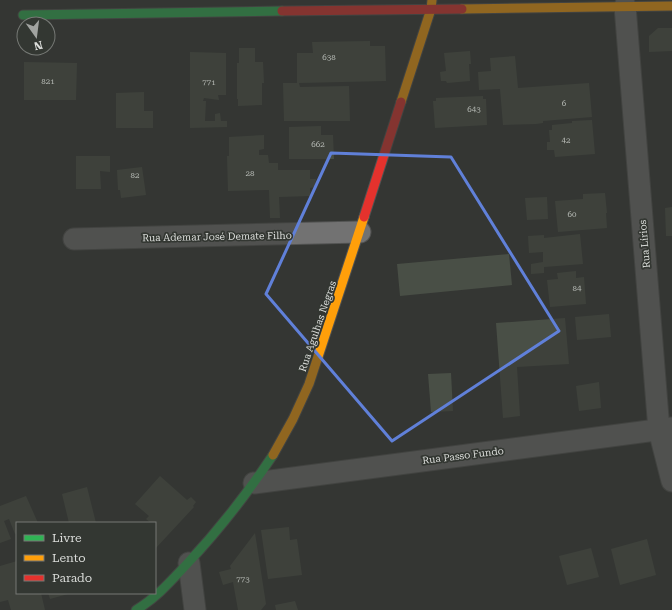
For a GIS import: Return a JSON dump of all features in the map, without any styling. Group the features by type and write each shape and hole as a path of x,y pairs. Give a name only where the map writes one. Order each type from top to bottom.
{"street":[{"path":"23,15 432,5 672,6"},
{"name":"Rua Agulhas Negras","path":"136,610 164,589 189,563 225,520 254,483 275,451 293,419 309,384 360,232 432,5"},
{"name":"Rua Lírios","path":"625,6 672,481"},
{"name":"Rua Ademar José Demate Filho","path":"74,239 360,232"},
{"name":"Rua Passo Fundo","path":"254,483 666,429"},
{"path":"189,563 195,610"}],"highlighted area":[{"path":"331,153 451,157 559,331 392,441 266,294"}],"building":[{"path":"658,28 672,28 672,51 649,52 649,36"},
{"path":"370,41 370,46 385,46 386,81 299,83 300,87 349,86 350,121 284,121 283,83 297,83 297,53 313,53 312,42"},
{"path":"239,48 255,48 255,62 263,62 264,83 262,83 262,105 238,106 237,63 239,63"},
{"path":"470,51 470,81 447,83 446,81 441,81 440,72 446,71 444,53"},
{"path":"190,52 226,53 226,95 218,95 219,100 204,98 203,101 206,101 205,121 215,121 215,114 220,113 221,121 227,121 227,127 190,128"},
{"path":"515,56 518,88 589,83 592,117 543,121 543,123 536,124 503,125 500,89 479,90 478,72 491,71 490,58"},
{"path":"24,62 77,63 76,100 24,100"},
{"path":"144,92 144,111 153,111 153,128 116,128 116,93"},
{"path":"483,96 483,99 486,99 487,125 435,128 433,101 436,101 436,98"},
{"path":"592,120 595,154 555,157 554,150 547,150 547,142 550,142 549,130 552,130 552,125 572,123 572,121"},
{"path":"321,126 321,135 333,135 334,159 289,159 289,127"},
{"path":"264,135 264,149 259,150 259,155 268,155 269,163 278,163 278,170 310,170 310,179 316,179 315,187 310,188 310,196 279,197 280,218 270,218 269,190 228,191 227,156 229,156 229,137"},
{"path":"76,156 110,156 110,172 100,171 101,189 76,189"},
{"path":"142,167 146,195 121,198 120,190 118,190 117,170"},
{"path":"605,193 607,228 558,232 555,201 583,199 583,194"},
{"path":"547,197 548,219 527,220 525,198"},
{"path":"672,207 672,236 666,236 665,208"},
{"path":"580,234 583,264 544,267 544,273 531,274 531,264 543,262 543,252 529,253 528,236 544,235 544,238"},
{"path":"509,254 512,285 400,296 397,264"},
{"path":"576,271 576,278 584,277 586,304 550,307 547,280 558,279 557,273"},
{"path":"609,314 611,337 577,340 575,317"},
{"path":"565,318 569,364 517,367 520,416 503,418 496,323"},
{"path":"451,373 453,411 431,412 428,374"},
{"path":"599,382 601,408 579,411 576,386"},
{"path":"160,476 187,500 191,497 196,502 193,506 194,507 156,548 156,522 150,522 146,519 149,516 135,504"},
{"path":"87,487 96,522 69,522 62,494"},
{"path":"26,496 38,522 16,522 15,534 9,519 4,521 11,539 0,543 0,506"},
{"path":"289,527 290,540 297,539 302,575 268,579 261,530"},
{"path":"255,533 266,604 261,610 238,610 233,582 223,585 219,572 231,569 230,566"},
{"path":"647,539 656,575 620,585 611,549"},
{"path":"591,548 599,577 567,585 559,556"},
{"path":"16,561 16,594 41,594 45,610 11,610 8,600 0,602 0,566"},
{"path":"48,594 68,594 50,599"},
{"path":"295,601 298,610 276,610 275,605"}],"traffic: fast":[{"path":"23,15 282,11"},
{"path":"136,610 150,600 174,578 198,552 232,512 273,455"}],"traffic: slow":[{"path":"401,102 431,9 432,0"},
{"path":"462,9 672,6"},
{"path":"273,455 293,419 309,384 364,217"}],"traffic: jam":[{"path":"282,11 462,9"},
{"path":"364,217 401,102"}]}
